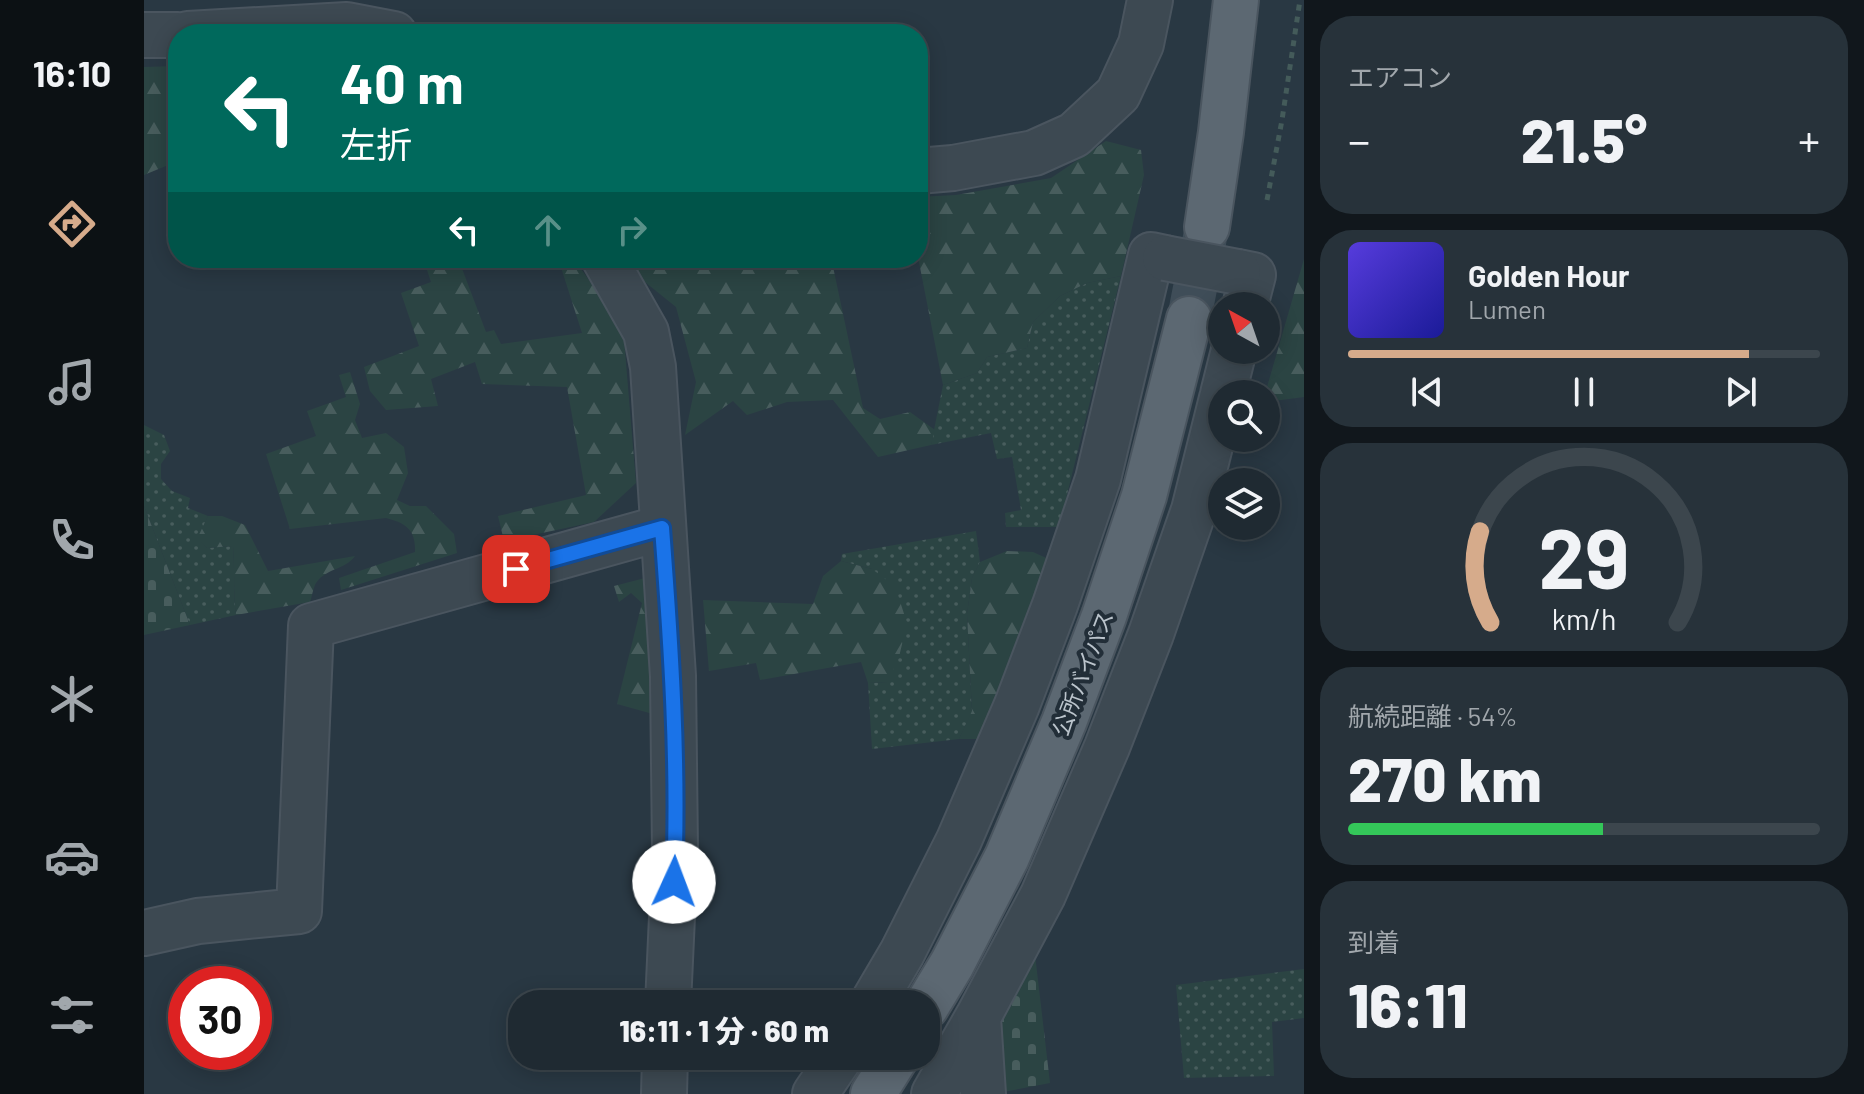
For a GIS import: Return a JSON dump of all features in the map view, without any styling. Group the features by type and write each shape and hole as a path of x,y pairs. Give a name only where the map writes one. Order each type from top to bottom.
{"main road":[{"path":"1207,227 1236,0"},
{"name":"公所バイパス","path":"936,990 1007,857 1064,722 1104,616 1144,496 1189,319"},
{"path":"873,1094 888,1070"}],"street":[{"path":"928,170 1034,153 1074,135 1118,94 1141,44 1150,0"},
{"path":"144,35 168,35"},
{"path":"880,990 959,840 1017,705 1055,605 1098,479 1151,255 1246,284"},
{"path":"610,268 646,332 653,367 673,676 675,836 669,990"},
{"path":"934,1094 1043,895 1113,733 1194,510 1208,452"},
{"path":"144,933 198,921 299,911 311,626 662,528"},
{"path":"978,1017 983,1094"},
{"path":"664,1094 665,1070"},
{"path":"815,1094 831,1070"}],"path":[{"path":"1246,284 1282,120 1300,0"}],"green space":[{"path":"168,66 168,165 144,175 144,67"},
{"path":"1106,141 1141,150 1144,175 1121,276 1087,283 1060,296 1033,322 1027,348 987,357 977,373 943,385 920,268 928,268 928,196 956,195 1051,178"},
{"path":"1304,259 1304,397 1280,400 1280,380 1269,380 1274,364 1280,364 1280,342"},
{"path":"462,268 486,332 494,330 501,344 582,333 561,268 580,268 623,327 636,483 594,522 504,541 498,516 586,495 567,387 482,384 475,362 431,379 438,406 386,410 370,391 364,367 419,346 401,293 431,282 427,270"},
{"path":"632,268 833,268 863,408 880,419 910,412 935,430 931,445 878,457 833,400 787,402 747,415 733,401 685,435 696,382 676,307"},
{"path":"1121,276 1059,527 1006,527 1005,513 1021,510 1012,457 997,459 991,433 931,445 943,385 977,373 987,357 1027,348 1033,322 1060,296 1087,283"},
{"path":"350,372 360,404 355,420 362,438 386,433 404,447 408,473 397,500 410,506 426,506 454,534 457,553 341,590 339,578 415,552 412,533 399,522 386,518 290,529 266,454 316,436 307,411 346,397 339,375"},
{"path":"144,425 164,435 170,451 161,464 161,479 172,491 190,498 188,508 208,516 198,539 207,548 233,546 236,615 190,625 144,506"},
{"path":"144,506 190,625 144,635"},
{"path":"208,516 222,516 245,525 268,571 355,556 320,578 310,602 236,615 233,546 207,548 197,539"},
{"path":"976,531 980,562 972,578 967,614 972,712 959,739 872,749 868,683 888,682 872,569 841,561 842,554"},
{"path":"1007,551 1033,552 1053,561 980,739 959,739 972,711 967,614 972,578 980,562"},
{"path":"841,561 872,569 895,586 907,623 899,657 888,682 868,683 861,662 760,680 756,663 709,671 703,600 813,604 823,576"},
{"path":"649,577 653,714 617,704 642,603 631,593 619,602 614,586"},
{"path":"1034,946 1050,1083 998,1093 987,1030"},
{"path":"1304,969 1304,1018 1272,1022 1274,1076 1184,1078 1176,985"}],"tunnel":[{"path":"1189,319 1207,227"}],"route":[{"path":"516,569 662,528 673,676 674,882"}]}
